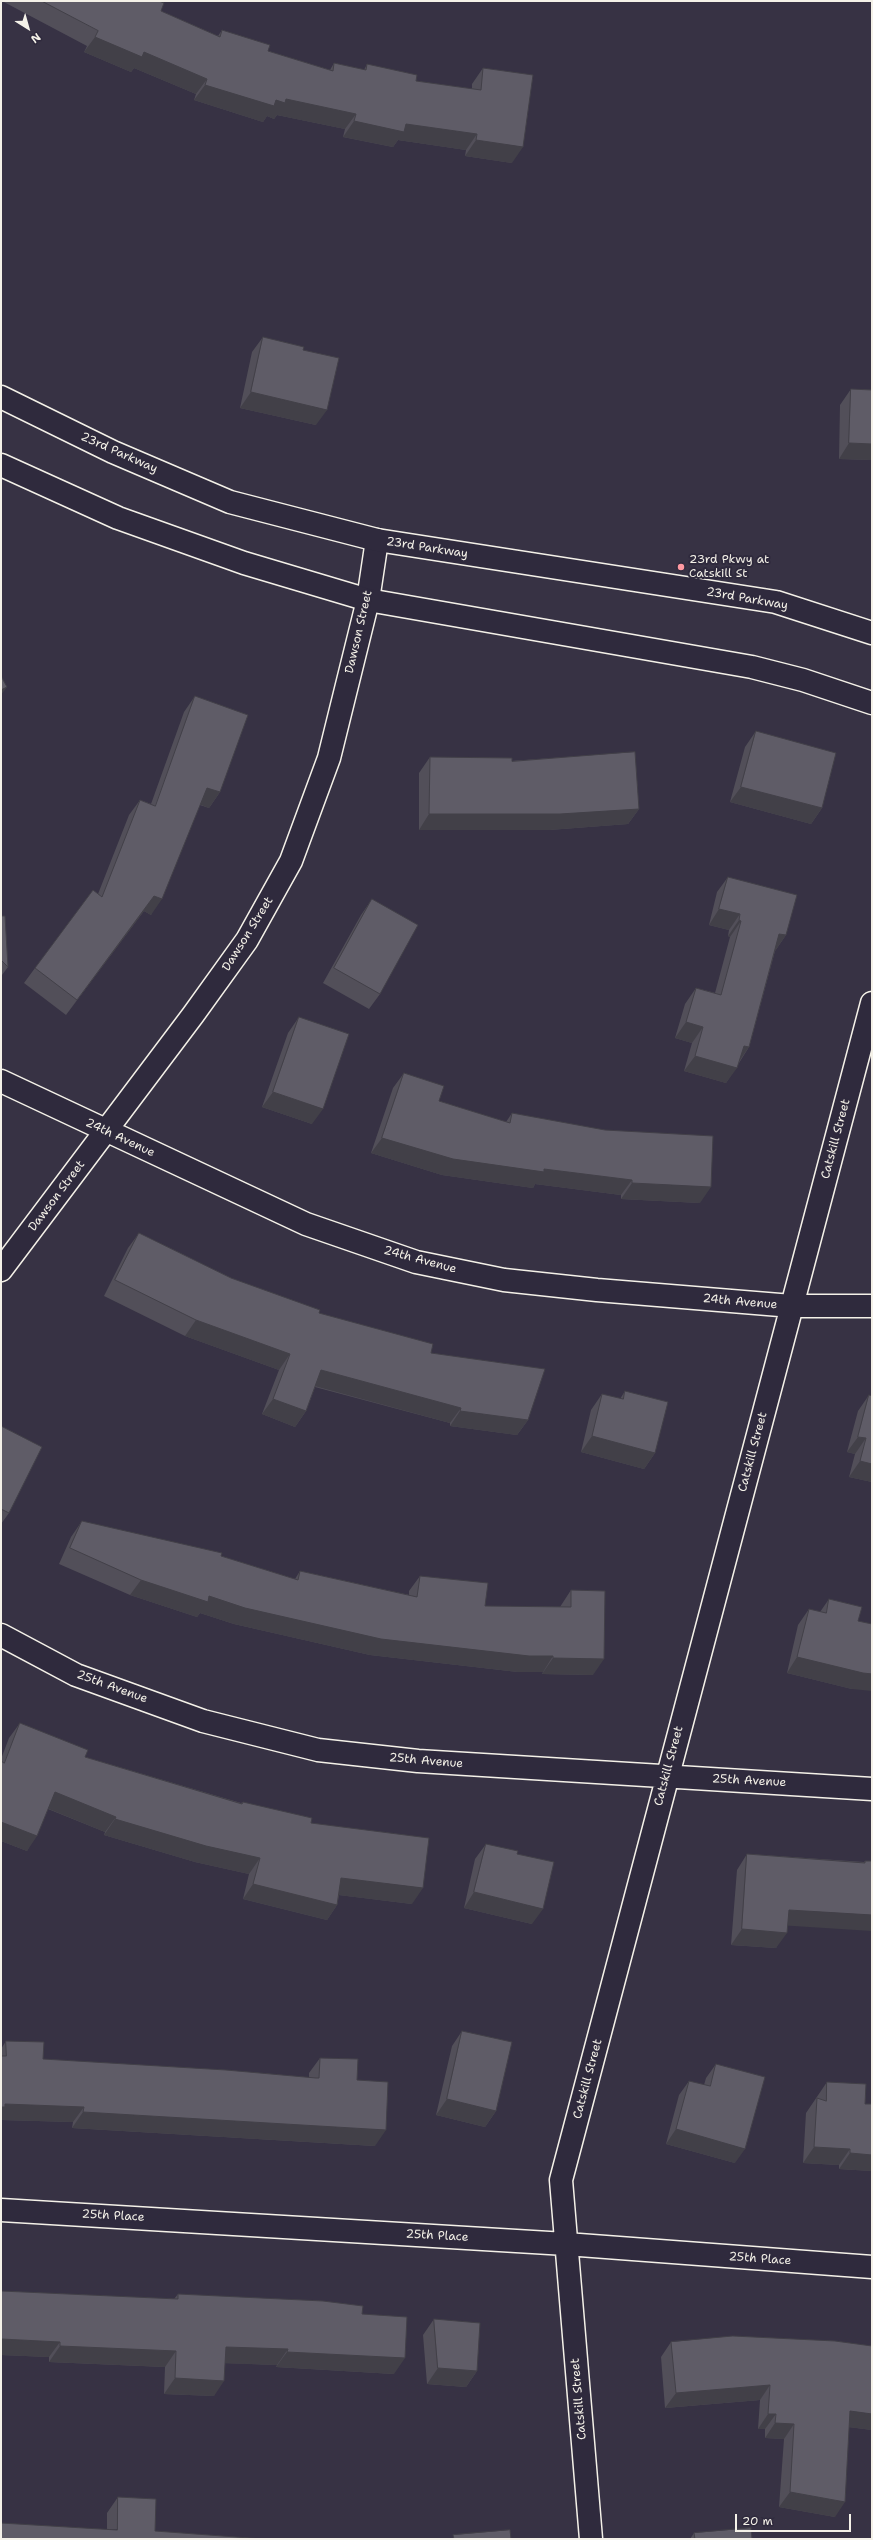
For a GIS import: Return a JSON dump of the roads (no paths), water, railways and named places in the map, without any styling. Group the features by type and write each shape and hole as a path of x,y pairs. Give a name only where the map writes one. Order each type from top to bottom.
{"street":[{"name":"23rd Parkway","path":"1,397 113,452 230,502 377,540 776,602 872,633"},
{"path":"1,465 118,518 244,564 368,600 752,667 803,680 872,702"},
{"name":"Dawson Street","path":"1,1270 247,940 291,861 329,758 368,600 377,540"},
{"name":"Catskill Street","path":"591,2539 561,2180 666,1776 872,1004"},
{"name":"24th Avenue","path":"1,1081 105,1132 306,1224 416,1262 504,1280 792,1306 872,1306"},
{"name":"25th Avenue","path":"1,1635 76,1675 203,1721 318,1750 418,1761 872,1789"},
{"name":"25th Place","path":"1,2210 566,2244 872,2267"}],"place":[{"name":"23rd Pkwy at Catskill St","path":"681,567"}]}
